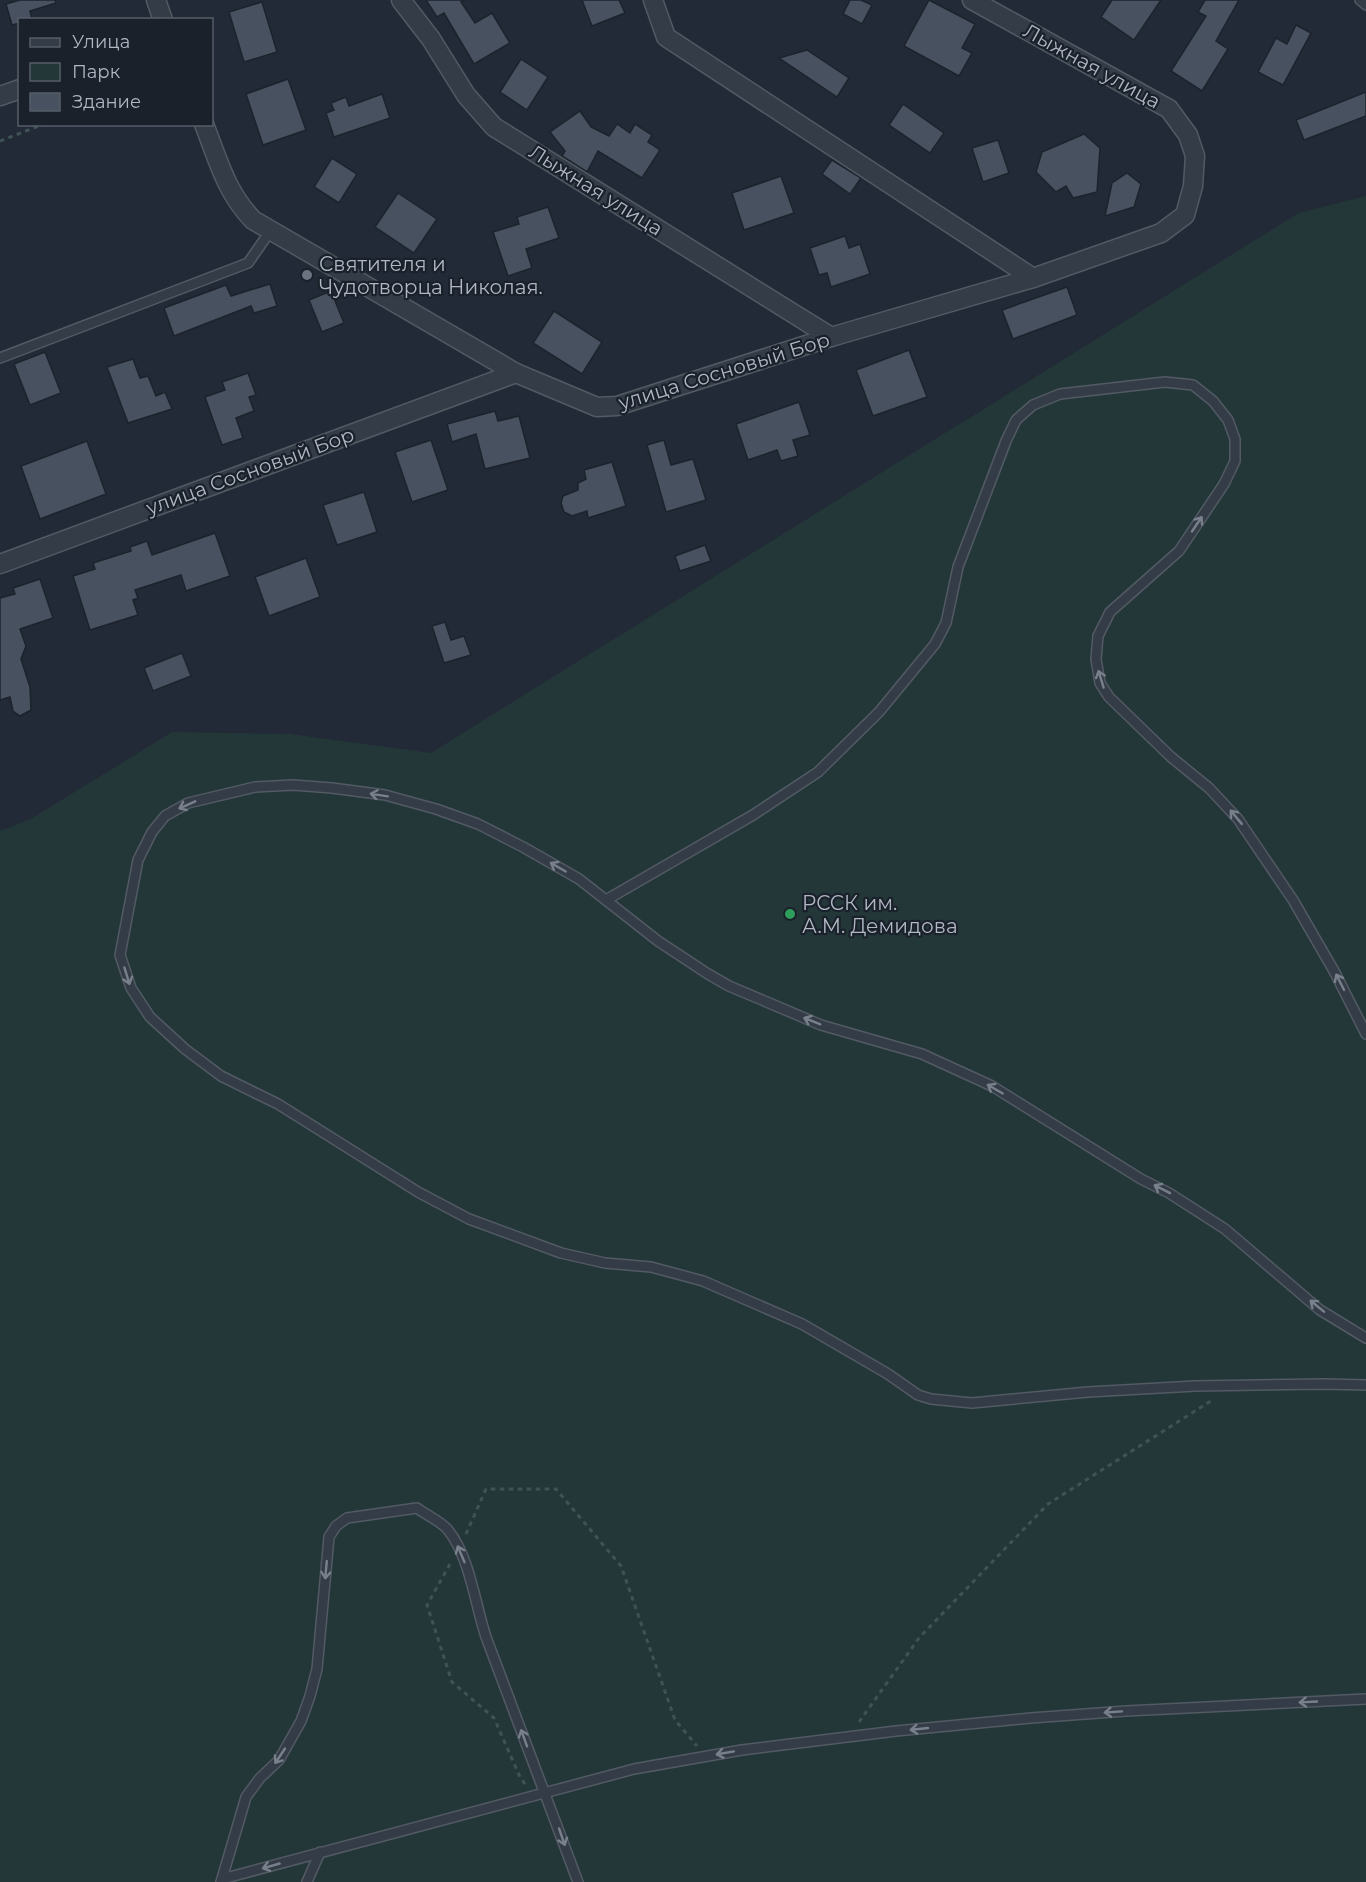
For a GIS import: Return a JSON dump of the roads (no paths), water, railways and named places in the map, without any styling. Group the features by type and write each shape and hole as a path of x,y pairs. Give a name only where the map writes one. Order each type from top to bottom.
{"street":[{"path":"156,0 162,18"},
{"name":"Лыжная улица","path":"401,0 431,39 466,95 494,127 831,337"},
{"path":"653,0 666,37 1033,278"},
{"name":"Лыжная улица","path":"972,0 1169,109 1188,135 1195,156 1193,186"},
{"path":"0,96 18,90"},
{"path":"205,126 229,190 240,207 254,220 516,373"},
{"name":"улица Сосновый Бор","path":"0,564 516,373 597,407 616,406 831,337 1033,278 1161,233 1185,215 1193,186"}],"lane":[{"path":"1360,0 1366,5"},
{"path":"0,358 248,263 271,230"},
{"path":"606,900 753,815 818,772 879,712 934,644 946,623 958,567 1006,441 1016,420 1033,405 1060,394 1165,382 1193,385 1213,401 1228,420 1235,440 1235,460 1224,484 1179,551 1110,612 1098,636 1096,659 1100,683 1109,697 1171,757 1209,788 1238,819 1293,900 1334,970 1366,1034"},
{"path":"1366,1338 1320,1310 1225,1228 992,1086 922,1054 821,1025 729,986 658,941 579,879 478,824 436,809 385,795 293,785 255,787 188,803 165,816 152,832 138,860 120,955 131,988 150,1017 221,1076 278,1104 418,1192 469,1219 561,1253 605,1263 651,1268 703,1281 802,1324 888,1374 918,1395 931,1399 972,1403 1088,1392 1236,1386 1366,1385"},
{"path":"221,1881 246,1797 260,1778 279,1760 301,1721 310,1696 317,1669 329,1537 336,1526 347,1518 417,1508 447,1528 459,1548 471,1581 476,1608 486,1637 578,1882"},
{"path":"221,1881 320,1852 634,1769 706,1756 848,1737 1008,1720 1126,1711 1366,1699"},
{"path":"308,1882 320,1852"}],"place":[{"name":"Святителя и Чудотворца Николая.","path":"307,275"},
{"name":"РССК им. А.М. Демидова","path":"790,914"}]}
